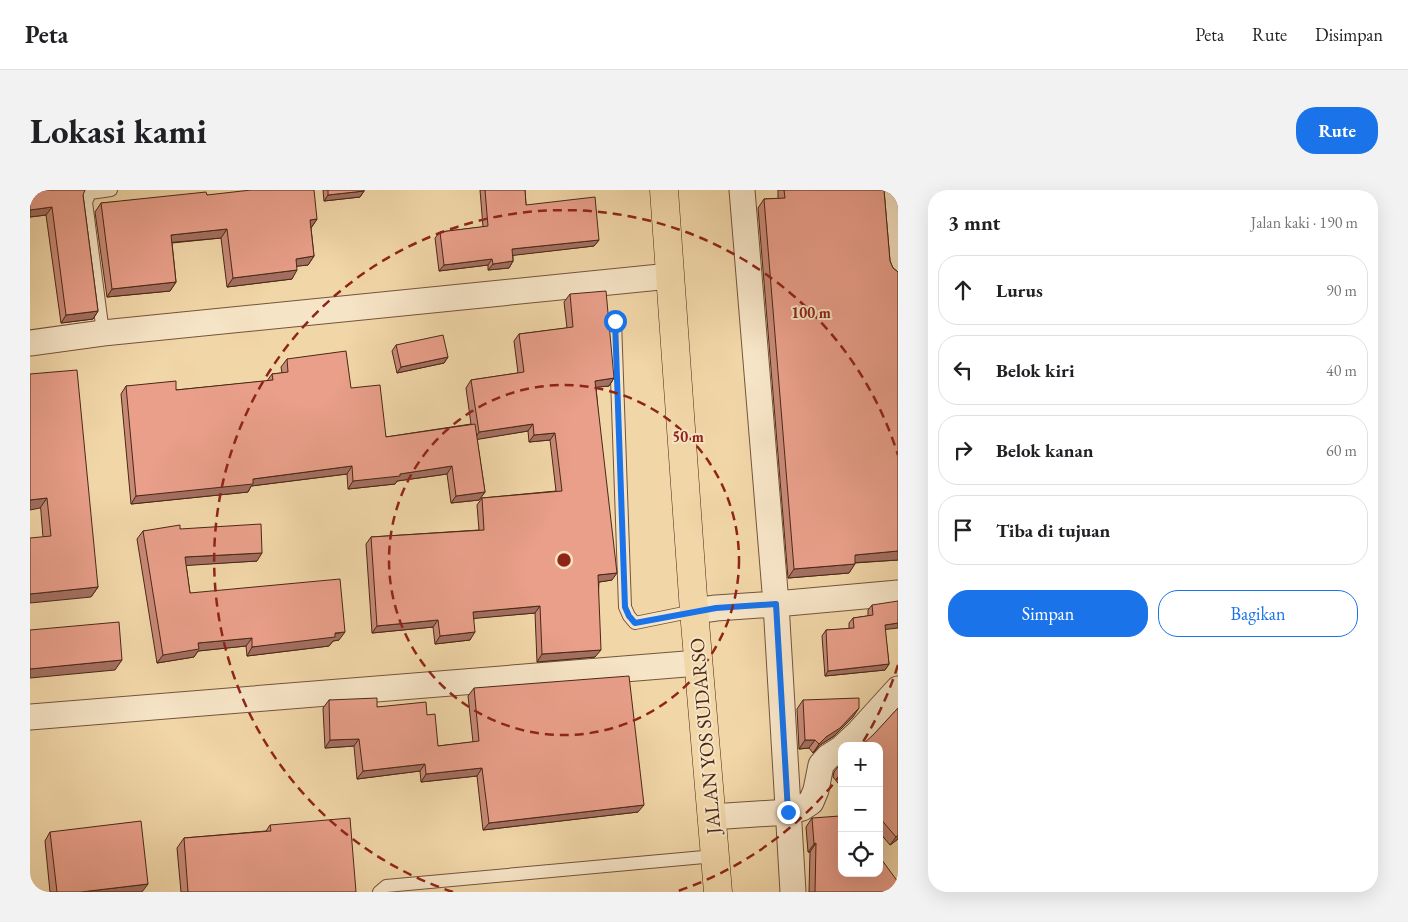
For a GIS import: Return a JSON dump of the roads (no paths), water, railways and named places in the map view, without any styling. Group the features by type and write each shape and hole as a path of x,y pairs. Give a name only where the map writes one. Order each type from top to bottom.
{"highway":[{"name":"JALAN YOS SUDARSO","path":"664,190 694,611 718,892"}],"street":[{"path":"742,190 776,604 793,892"},
{"path":"892,190 898,268"},
{"path":"30,342 670,276"},
{"path":"694,611 898,593"},
{"path":"30,717 698,663"},
{"path":"848,742 898,689"},
{"path":"711,817 788,812 802,808 811,802 816,790 821,765 828,756 838,750"}],"lane":[{"path":"103,333 86,202 90,192 111,190"},
{"path":"615,321 625,607 635,623 694,611"},
{"path":"379,892 386,886 715,856"}]}
